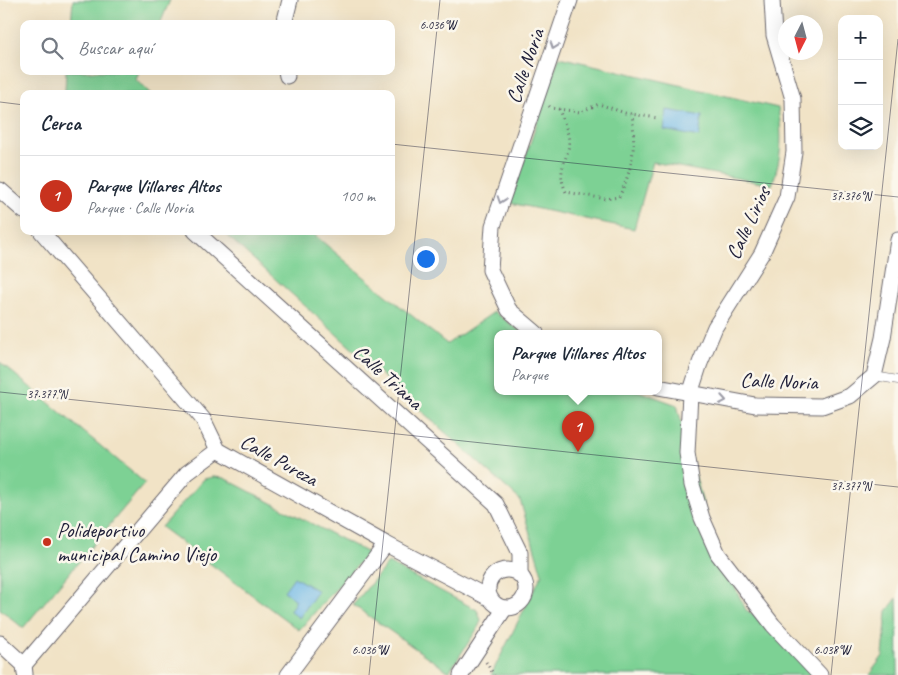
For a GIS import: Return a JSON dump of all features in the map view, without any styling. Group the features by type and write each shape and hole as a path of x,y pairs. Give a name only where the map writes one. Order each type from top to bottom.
{"street":[{"path":"285,20 290,0"},
{"name":"Calle Noria","path":"532,330 509,310 490,270 492,226 570,0"},
{"name":"Calle Lirios","path":"772,0 774,35 793,99 794,152 787,196 762,253 715,327 700,363 690,394 687,452 692,485 702,518 718,554 773,626 820,675"},
{"path":"0,190 20,208"},
{"name":"Calle Pureza","path":"44,235 203,419 218,450 386,544 490,598"},
{"name":"Calle Triana","path":"199,235 496,504 520,553 520,574"},
{"path":"874,376 884,338 898,240"},
{"name":"Calle Noria","path":"662,388 755,405 822,406 850,396 874,376"},
{"path":"0,644 25,670 187,473 218,450"},
{"path":"288,675 386,544"},
{"path":"461,675 505,608 519,604 526,591 520,574 509,570 495,574 488,587 492,601 505,608"}],"lane":[{"path":"874,376 898,380"}],"path":[{"path":"537,96 551,108 580,112 599,104 632,114 657,118"},
{"path":"559,109 569,139 562,168 566,192 606,199 619,197 633,158 634,133 632,114"}],"green space":[{"path":"73,0 170,0 162,20 71,20"},
{"path":"559,57 778,108 781,147 772,185 653,162 634,229 510,203"},
{"path":"66,75 138,75 136,80 147,90 65,90"},
{"path":"226,235 315,235 447,344 494,312 519,330 494,330 494,395 649,395 677,405 713,542 746,610 773,625 824,675 491,675 542,574 520,500"},
{"name":"Polideportivo municipal Camino Viejo","path":"0,362 145,483 23,628 0,609"},
{"path":"213,477 224,478 368,553 299,630 161,527 204,479"},
{"path":"388,563 477,610 481,620 478,628 449,672 353,605"},
{"path":"897,598 898,675 869,675 883,656 887,611"}],"water":[{"path":"667,110 702,116 699,137 664,130"},
{"path":"294,577 318,591 299,618 290,611 296,600 284,591"}],"place":[{"name":"Parque Villares Altos","path":"578,452"},
{"name":"Polideportivo municipal Camino Viejo","path":"47,542"}]}
